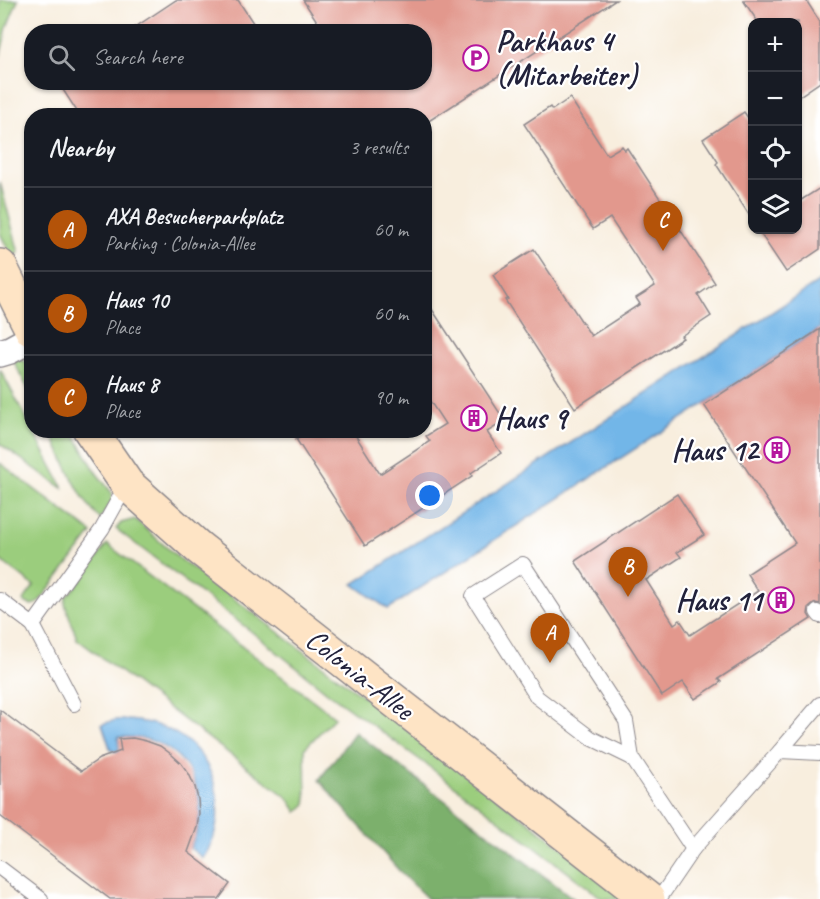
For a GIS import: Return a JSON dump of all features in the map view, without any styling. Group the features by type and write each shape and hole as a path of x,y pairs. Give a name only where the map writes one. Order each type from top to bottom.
{"main road":[{"path":"0,266 8,302 24,321"},
{"name":"Colonia-Allee","path":"95,438 127,484 200,548 648,899"}],"street":[{"path":"0,353 24,342"}],"lane":[{"path":"33,625 102,529 127,484"},
{"path":"632,758 591,738 537,697 473,596 523,564 626,721 632,758 693,849"},
{"path":"0,600 33,625 74,704"},
{"path":"660,899 693,849 820,704"},
{"path":"780,751 820,753"},
{"path":"0,868 41,899"}],"green space":[{"path":"0,0 18,0 7,27 0,57"},
{"path":"0,182 19,253 11,256 0,233"},
{"path":"12,358 24,361 24,381"},
{"path":"0,369 24,414 24,438 36,438 64,489 0,444"},
{"path":"53,438 76,438 98,475 112,493 112,501 100,519 84,499"},
{"path":"0,463 92,533 36,604 30,605 23,601 34,586 0,560"},
{"path":"135,519 176,556 630,899 603,899 331,695 116,529 121,523"},
{"path":"107,544 335,717 305,748 306,804 297,812 288,798 77,639 65,604 66,597 81,581"},
{"path":"355,732 574,899 428,899 403,875 319,780"}],"water":[{"path":"820,281 820,329 388,609 353,584"},
{"path":"116,720 134,720 167,729 196,749 205,763 217,794 218,811 211,843 203,858 190,848 196,832 199,798 195,782 187,768 177,755 146,739 118,737 119,751 111,751 102,724"}],"building":[{"path":"176,0 238,0 254,24 140,24"},
{"name":"Parkhaus 4 (Mitarbeiter)","path":"303,0 616,0 432,119 432,108 75,108 63,90 432,90 432,24 319,24"},
{"path":"743,0 806,0 820,22 820,82 802,94 802,18 755,18"},
{"path":"570,98 607,155 622,146 625,150 627,148 715,283 698,295 711,316 681,336 683,338 575,408 505,300 508,299 493,275 534,249 591,336 640,304 636,298 655,286 610,218 593,229 524,124 550,107 552,110"},
{"path":"744,112 748,118 748,213 716,164 718,162 703,139"},
{"path":"820,188 820,249 786,272 761,234 802,234 802,199"},
{"name":"Haus 9","path":"432,309 505,421 487,432 501,453 471,473 472,476 365,546 296,439 357,438 380,474 430,441 428,438 432,438 432,432 445,424 432,404"},
{"path":"820,329 820,604 815,603 809,608 808,614 811,619 718,679 721,682 695,699 683,682 662,696 575,561 677,494 704,535 677,552 681,557 646,580 674,624 680,620 690,635 758,591 747,574 795,543 704,405"},
{"path":"0,710 81,771 99,759 121,751 119,739 133,738 146,741 160,746 171,754 189,774 198,799 197,827 188,852 230,884 219,899 110,899 0,816"}],"place":[{"name":"Parkhaus 4 (Mitarbeiter)","path":"476,58"},
{"name":"Haus 8","path":"663,251"},
{"name":"Haus 9","path":"474,418"},
{"name":"Haus 12","path":"777,450"},
{"name":"Haus 10","path":"628,597"},
{"name":"Haus 11","path":"781,600"},
{"name":"AXA Besucherparkplatz","path":"550,663"}]}
